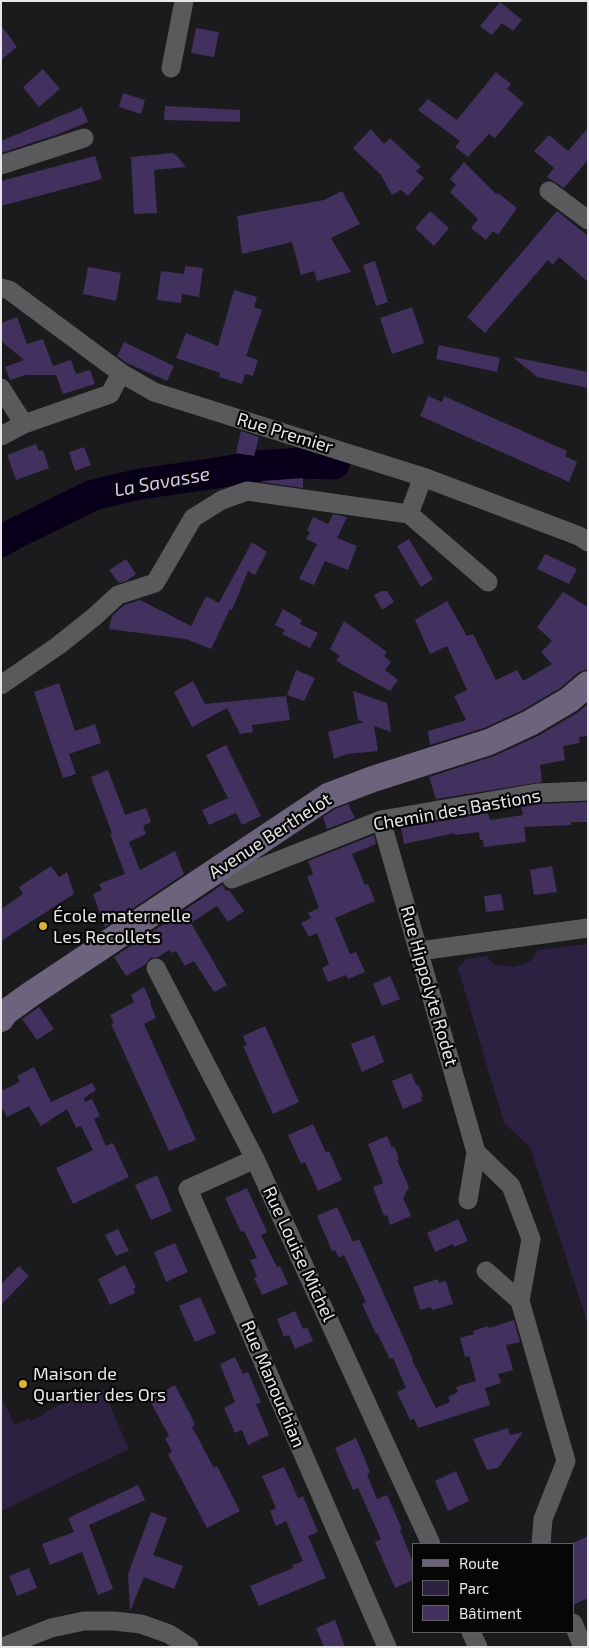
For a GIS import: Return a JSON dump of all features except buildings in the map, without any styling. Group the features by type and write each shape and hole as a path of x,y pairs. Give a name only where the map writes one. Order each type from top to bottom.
{"main road":[{"name":"Avenue Berthelot","path":"1,1019 6,1012 31,994 328,796 373,779 489,742 530,723 569,700 588,684"}],"street":[{"path":"171,68 184,1"},
{"path":"1,165 84,138"},
{"path":"549,191 588,220"},
{"name":"Rue Premier","path":"1,288 9,290 121,373 154,392 423,477 579,536 588,542"},
{"path":"1,436 24,424 110,394 121,373"},
{"path":"1,388 24,424"},
{"path":"409,514 423,477"},
{"path":"1,686 94,617 118,594 154,583 193,518 222,500 247,491 409,514 488,582"},
{"name":"Chemin des Bastions","path":"224,866 232,879 381,820 536,793 588,791"},
{"name":"Rue Hippolyte Rodet","path":"381,820 476,1152 468,1200"},
{"path":"418,951 588,928"},
{"name":"Rue Louise Michel","path":"156,968 255,1159 431,1543"},
{"path":"476,1152 512,1186 531,1239 520,1301 566,1461 543,1520 541,1543"},
{"name":"Rue Manouchian","path":"255,1159 188,1189 387,1647"},
{"path":"486,1271 520,1301"},
{"path":"3,1647 51,1628 84,1621 114,1621 141,1624 169,1634 190,1647"},
{"path":"574,1625 583,1647"},
{"path":"471,1633 478,1647"}],"green space":[{"path":"588,944 588,1324 530,1147 504,1123 458,968 466,959 487,956 491,962 497,965 515,967 532,960 537,950"},
{"path":"103,1389 129,1449 1,1511 1,1396 15,1425 29,1418 31,1421 60,1405"}],"waterway":[{"name":"La Savasse","path":"1,542 93,495 140,484 258,466 300,463 334,464"}],"place":[{"name":"École maternelle Les Recollets","path":"43,926"},
{"name":"Maison de Quartier des Ors","path":"23,1384"}]}
